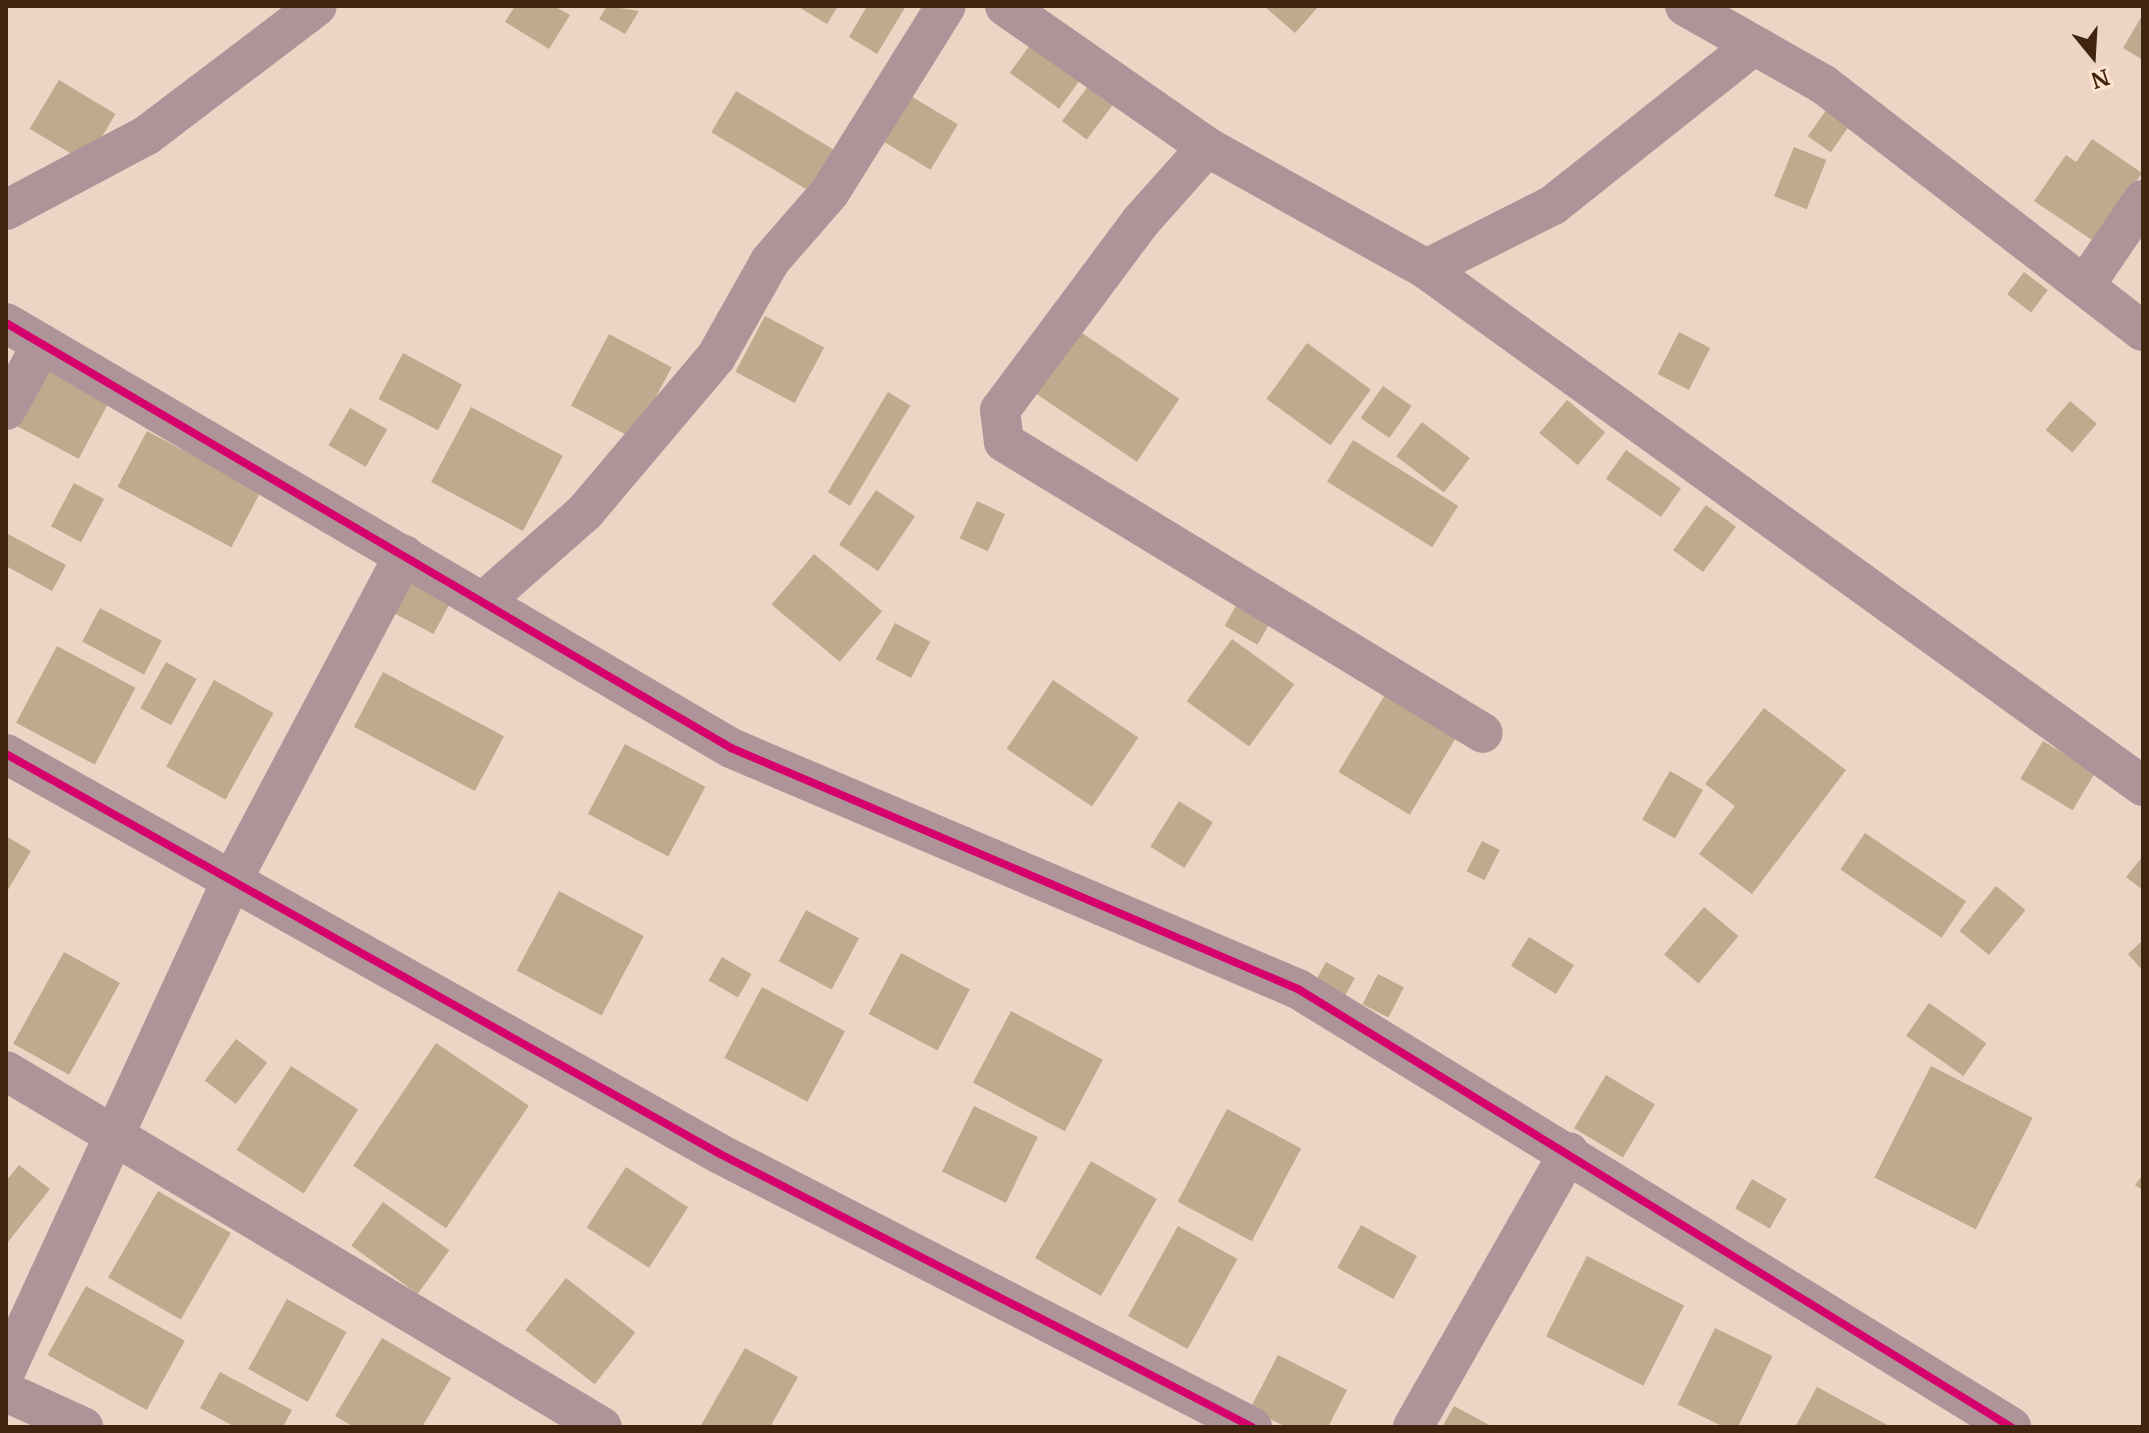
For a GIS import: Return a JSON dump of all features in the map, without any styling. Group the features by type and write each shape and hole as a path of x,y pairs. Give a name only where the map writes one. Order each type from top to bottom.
{"street":[{"path":"6,210 147,135 317,6"},
{"path":"483,602 585,512 716,357 770,261 830,192 946,6"},
{"path":"1005,6 1207,147 1426,269 2143,786"},
{"path":"1685,6 1749,49 1823,84 2143,331"},
{"path":"1426,269 1553,205 1749,49"},
{"path":"1207,147 1141,221 1005,403 999,428 1004,442 1483,733"},
{"path":"2085,285 2143,200"},
{"path":"6,323 731,748 1298,989 1569,1152 2011,1427"},
{"path":"6,410 42,344"},
{"path":"6,1370 118,1140 231,882 404,555"},
{"path":"6,754 720,1154 1252,1427"},
{"path":"6,1071 118,1140 293,1237 602,1427"},
{"path":"1413,1427 1569,1152"},
{"path":"6,1392 83,1427"}],"building":[{"path":"515,6 554,6 570,15 549,49 505,22"},
{"path":"607,6 639,11 625,34 599,19"},
{"path":"797,6 838,6 827,24"},
{"path":"867,6 906,6 877,54 849,37"},
{"path":"1264,6 1319,6 1295,33"},
{"path":"2143,14 2143,60 2123,48"},
{"path":"1038,34 1087,70 1059,109 1010,73"},
{"path":"59,80 116,114 86,163 30,129"},
{"path":"1092,81 1117,100 1087,140 1062,121"},
{"path":"736,91 837,152 812,193 711,132"},
{"path":"909,95 958,124 931,170 882,140"},
{"path":"1829,106 1852,122 1831,152 1808,136"},
{"path":"2092,139 2142,173 2095,242 2034,201 2066,155 2076,162"},
{"path":"1794,147 1826,160 1807,209 1774,196"},
{"path":"2024,272 2048,290 2031,312 2007,294"},
{"path":"765,316 824,347 795,403 735,372"},
{"path":"1079,331 1179,399 1137,462 1037,394"},
{"path":"1679,332 1710,348 1689,390 1658,374"},
{"path":"609,334 672,367 634,439 571,406"},
{"path":"1307,343 1371,389 1330,445 1266,399"},
{"path":"403,353 462,384 438,430 379,399"},
{"path":"43,364 110,400 79,459 12,423"},
{"path":"1383,386 1412,406 1389,438 1361,418"},
{"path":"888,392 910,405 850,506 828,492"},
{"path":"1567,400 1605,432 1578,465 1539,433"},
{"path":"2070,401 2097,423 2072,453 2046,430"},
{"path":"471,407 563,456 523,531 431,482"},
{"path":"350,408 387,430 366,467 328,445"},
{"path":"1422,422 1470,458 1444,492 1396,456"},
{"path":"147,431 261,492 231,547 117,487"},
{"path":"1353,440 1458,506 1432,547 1327,482"},
{"path":"1626,450 1681,488 1661,517 1606,479"},
{"path":"74,483 104,499 81,542 51,526"},
{"path":"876,490 915,516 878,571 839,545"},
{"path":"977,501 1005,514 988,551 960,538"},
{"path":"1706,505 1736,527 1703,572 1673,550"},
{"path":"6,533 66,565 52,591 6,566"},
{"path":"814,554 882,611 840,662 772,605"},
{"path":"397,575 450,603 434,634 381,606"},
{"path":"1240,599 1273,618 1257,645 1224,626"},
{"path":"100,608 162,641 144,674 82,642"},
{"path":"895,623 930,642 911,678 876,659"},
{"path":"1232,639 1294,684 1249,747 1187,701"},
{"path":"57,646 136,688 95,765 16,723"},
{"path":"166,662 197,679 171,725 140,708"},
{"path":"383,672 504,736 475,791 354,727"},
{"path":"214,680 273,713 225,800 166,767"},
{"path":"1053,680 1138,738 1092,806 1007,749"},
{"path":"1389,688 1460,731 1410,815 1339,772"},
{"path":"1764,708 1846,770 1752,894 1699,854 1735,806 1705,784"},
{"path":"2043,741 2095,772 2073,810 2020,779"},
{"path":"625,744 705,787 668,856 588,814"},
{"path":"1670,771 1703,790 1675,838 1642,819"},
{"path":"1179,801 1213,822 1184,868 1150,847"},
{"path":"1865,833 1966,901 1942,938 1840,869"},
{"path":"6,836 31,851 6,893"},
{"path":"1482,841 1500,850 1484,880 1467,871"},
{"path":"2143,856 2143,890 2126,877"},
{"path":"1996,886 2026,910 1989,955 1959,931"},
{"path":"559,891 644,936 602,1016 517,970"},
{"path":"1704,907 1738,936 1699,983 1664,954"},
{"path":"806,910 859,938 832,989 779,961"},
{"path":"1529,937 1574,965 1556,994 1511,966"},
{"path":"2143,940 2143,971 2128,954"},
{"path":"64,952 120,983 69,1075 13,1044"},
{"path":"901,953 970,990 937,1051 869,1014"},
{"path":"722,957 751,974 738,997 708,980"},
{"path":"1326,962 1355,978 1340,1004 1311,988"},
{"path":"1378,974 1404,987 1388,1017 1363,1004"},
{"path":"762,987 845,1031 807,1102 724,1058"},
{"path":"1929,1003 1986,1043 1963,1076 1906,1036"},
{"path":"1011,1011 1103,1060 1065,1131 973,1083"},
{"path":"236,1039 267,1062 236,1104 205,1081"},
{"path":"436,1043 529,1106 446,1228 353,1166"},
{"path":"291,1066 358,1110 304,1193 237,1150"},
{"path":"1931,1066 2033,1118 1976,1229 1874,1177"},
{"path":"1606,1075 1655,1104 1623,1158 1574,1128"},
{"path":"974,1106 1038,1137 1006,1203 942,1172"},
{"path":"1227,1109 1301,1148 1252,1241 1178,1202"},
{"path":"1091,1161 1157,1199 1101,1296 1035,1258"},
{"path":"19,1165 50,1189 8,1242 6,1181"},
{"path":"626,1167 688,1207 649,1268 587,1227"},
{"path":"2143,1175 2143,1190 2135,1185"},
{"path":"1752,1179 1787,1199 1770,1228 1735,1208"},
{"path":"158,1191 231,1233 181,1320 108,1278"},
{"path":"383,1202 449,1250 418,1294 351,1246"},
{"path":"1361,1225 1417,1256 1393,1299 1337,1268"},
{"path":"1178,1226 1237,1259 1188,1349 1128,1316"},
{"path":"1587,1256 1684,1305 1643,1386 1546,1336"},
{"path":"566,1278 635,1332 595,1384 525,1330"},
{"path":"86,1286 185,1341 147,1410 48,1355"},
{"path":"287,1299 346,1332 308,1402 248,1369"},
{"path":"1715,1328 1773,1356 1738,1427 1724,1427 1678,1404"},
{"path":"382,1338 451,1378 422,1427 354,1427 335,1416"},
{"path":"745,1348 798,1377 770,1427 700,1427"},
{"path":"1278,1355 1347,1390 1328,1427 1286,1427 1250,1409"},
{"path":"220,1372 292,1410 283,1427 235,1427 200,1408"},
{"path":"1817,1387 1891,1427 1795,1427"},
{"path":"1454,1406 1493,1427 1442,1427"}],"cycle path":[{"path":"6,323 731,748 1298,989 2011,1427"},
{"path":"6,754 720,1154 1252,1427"}]}
